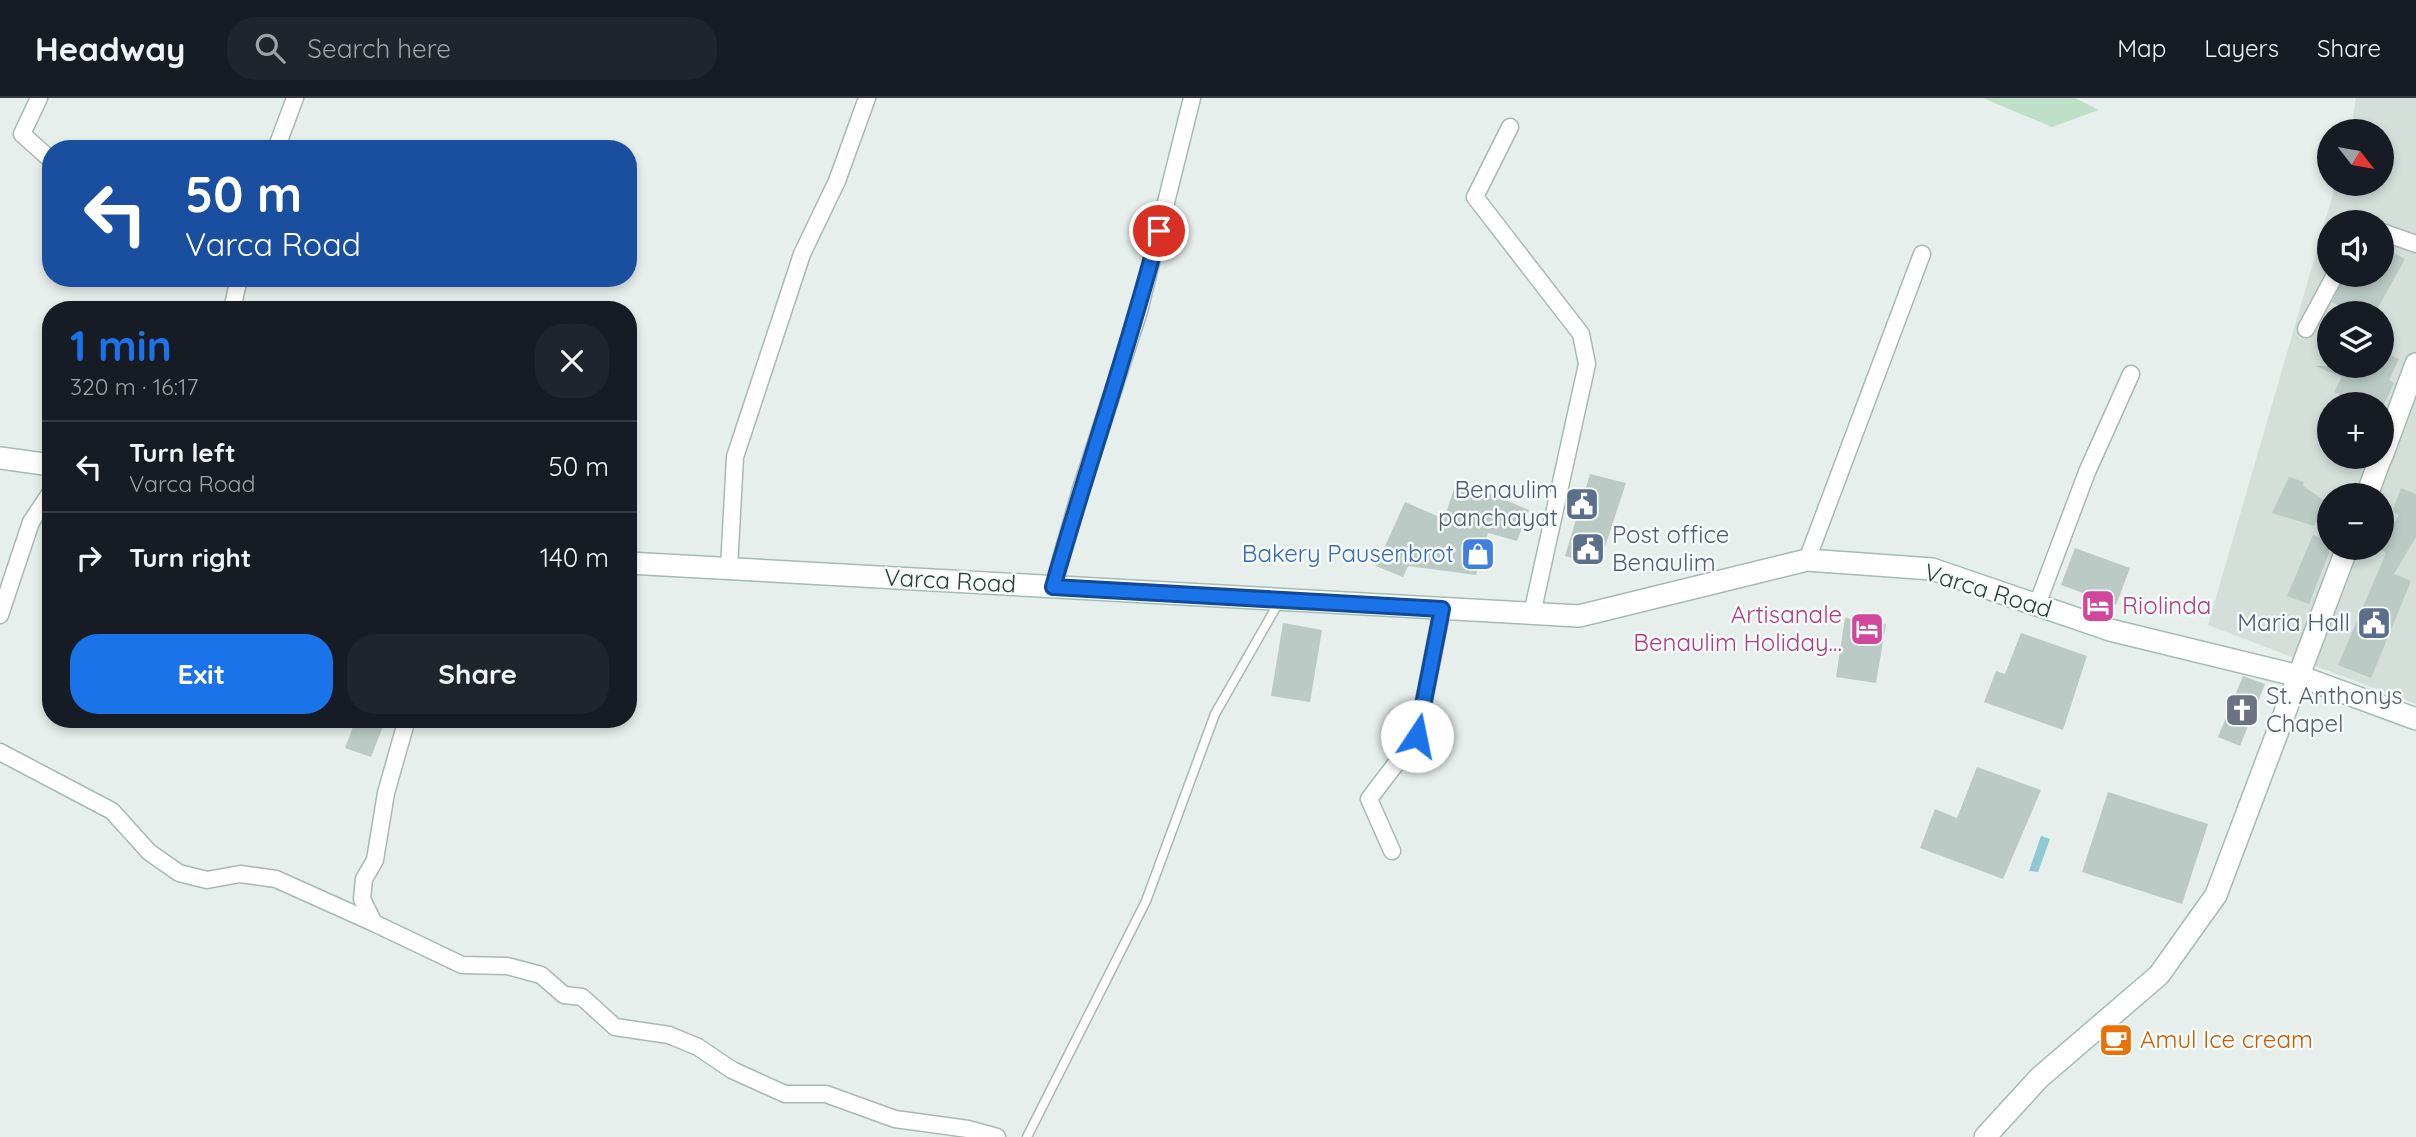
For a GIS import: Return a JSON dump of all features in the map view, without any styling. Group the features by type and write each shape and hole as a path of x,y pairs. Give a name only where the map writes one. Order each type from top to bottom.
{"main road":[{"path":"2394,424 2416,364"},
{"path":"0,458 42,464"},
{"name":"Varca Road","path":"637,563 1579,616 1807,560 1933,569 2110,630 2300,676 2416,719"},
{"path":"1986,1137 2039,1078 2159,975 2217,895 2343,560"}],"street":[{"path":"39,98 22,134 42,152"},
{"path":"279,140 295,98"},
{"path":"729,568 735,457 802,254 838,181 867,98"},
{"path":"1053,587 1081,489 1139,311 1192,98"},
{"path":"1510,127 1475,197 1581,334 1587,364 1532,614"},
{"path":"2394,236 2416,244"},
{"path":"1807,560 1922,254"},
{"path":"2306,328 2328,287"},
{"path":"2037,605 2087,471 2131,374"},
{"path":"0,615 31,522 42,506"},
{"path":"1392,851 1369,799 1417,736 1442,609"},
{"path":"374,923 362,899 364,879 375,860 386,793 404,728"},
{"path":"0,752 111,811 149,852 179,873 207,880 240,874 276,879 462,965 507,966 541,975 564,995 582,997 615,1027 669,1035 698,1047 732,1070 785,1094 826,1094 895,1119 968,1129 997,1137"}],"lane":[{"path":"1027,1137 1146,901 1215,714 1281,600"}],"shaded area":[{"path":"2356,98 2416,98 2416,704 2208,625 2317,249 2317,287 2394,287 2394,210 2328,210 2333,196 2394,196 2394,119 2353,119"}],"green space":[{"path":"1983,98 2075,98 2099,110 2052,127"}],"water":[{"path":"2041,836 2050,839 2038,872 2029,871"}],"building":[{"path":"2394,253 2405,259 2394,279"},
{"path":"2339,287 2389,287 2382,301 2332,301"},
{"path":"2394,357 2399,359 2394,370"},
{"path":"2341,378 2390,378 2394,383 2390,392 2334,392"},
{"path":"1590,474 1626,483 1599,565 1565,556"},
{"path":"2289,477 2304,482 2303,486 2317,496 2317,521 2314,526 2272,513"},
{"path":"1457,480 1529,510 1517,541 1488,533 1476,575 1408,566 1403,577 1376,566 1405,502 1444,519"},
{"path":"2401,488 2416,494 2416,537 2394,574 2411,581 2371,678 2338,665 2383,560 2394,560 2394,524 2399,515 2394,513"},
{"path":"2313,535 2317,536 2317,560 2326,560 2309,604 2287,596"},
{"path":"2075,548 2130,568 2116,605 2061,585"},
{"path":"1845,618 1886,624 1876,683 1836,677"},
{"path":"1283,623 1322,630 1310,702 1271,696"},
{"path":"2021,633 2087,656 2063,730 1984,702 1996,671 2005,674"},
{"name":"St. Anthonys Chapel","path":"2243,676 2265,684 2240,746 2218,737"},
{"path":"353,728 382,728 371,757 345,748"},
{"path":"1977,767 2041,790 2003,879 1920,848 1935,809 1957,818"},
{"path":"2108,792 2208,824 2182,904 2082,872"}],"place":[{"name":"Benaulim panchayat","path":"1582,504"},
{"name":"Post office Benaulim","path":"1588,549"},
{"name":"Bakery Pausenbrot","path":"1478,554"},
{"name":"Riolinda","path":"2098,606"},
{"name":"Maria Hall","path":"2374,623"},
{"name":"Artisanale Benaulim Holiday…","path":"1867,629"},
{"name":"St. Anthonys Chapel","path":"2242,710"},
{"name":"Amul Ice cream","path":"2116,1040"}],"route":[{"path":"1159,231 1139,311 1081,489 1053,587 1442,609 1417,736"}]}
